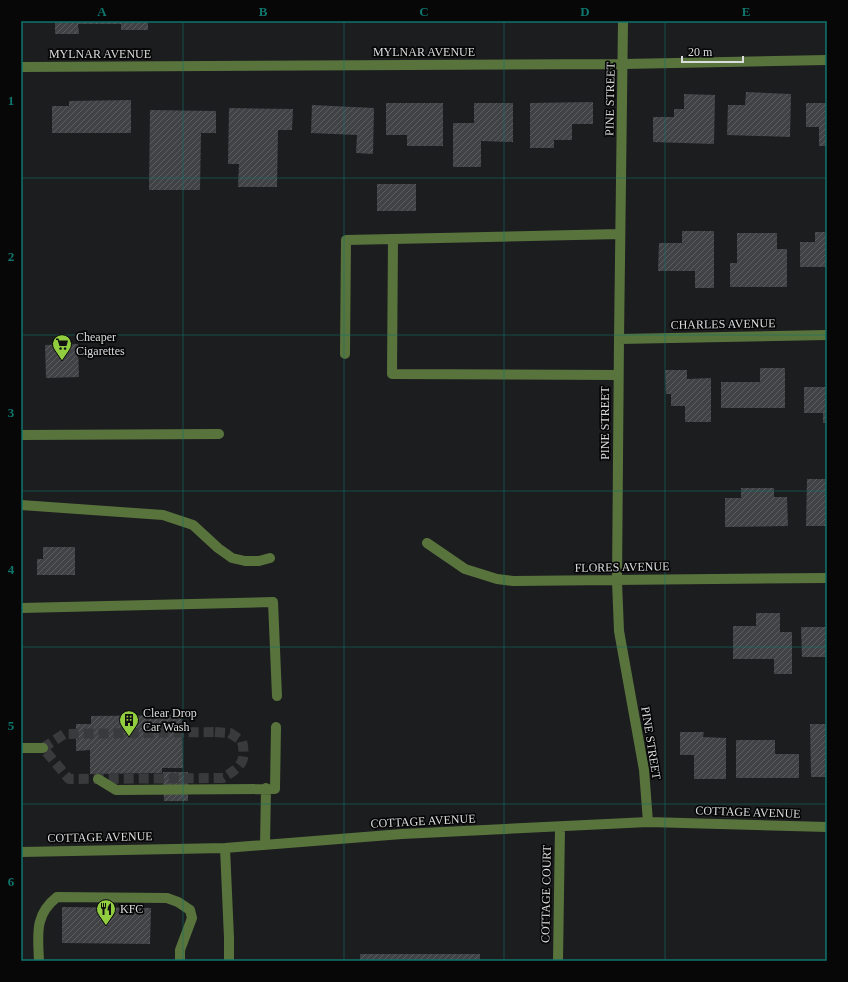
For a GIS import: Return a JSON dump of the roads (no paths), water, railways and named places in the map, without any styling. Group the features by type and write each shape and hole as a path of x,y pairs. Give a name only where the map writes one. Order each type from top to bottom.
{"street":[{"name":"PINE STREET","path":"624,21 618,339 618,631 644,770 648,822"},
{"name":"MYLNAR AVENUE","path":"21,67 624,64 827,60"},
{"path":"345,354 346,240 620,234"},
{"path":"393,239 392,374 618,375"},
{"name":"CHARLES AVENUE","path":"618,339 827,336"},
{"path":"21,435 219,434"},
{"path":"21,505 164,515 193,525 218,548 232,558 245,561 259,561 270,558"},
{"name":"FLORES AVENUE","path":"427,543 465,569 497,579 513,581 827,578"},
{"path":"21,608 273,602 277,696"},
{"path":"98,779 116,790 275,789 276,727"},
{"path":"21,748 43,748"},
{"path":"265,845 266,788"},
{"name":"COTTAGE AVENUE","path":"21,852 225,848 402,834 648,822 827,827"},
{"name":"COTTAGE COURT","path":"558,961 560,827"},
{"path":"225,848 229,961"},
{"path":"38,961 38,925 42,914 50,903 57,897 65,897 167,898 178,902 190,910 192,918 180,950 180,961"}],"tunnel":[{"path":"215,732 230,733 242,741 244,755 241,764 234,771 223,778 69,779 43,748 64,734 215,732"}],"place":[{"name":"Cheaper Cigarettes","path":"62,361"},
{"name":"Clear Drop Car Wash","path":"129,737"},
{"name":"KFC","path":"106,926"}]}
